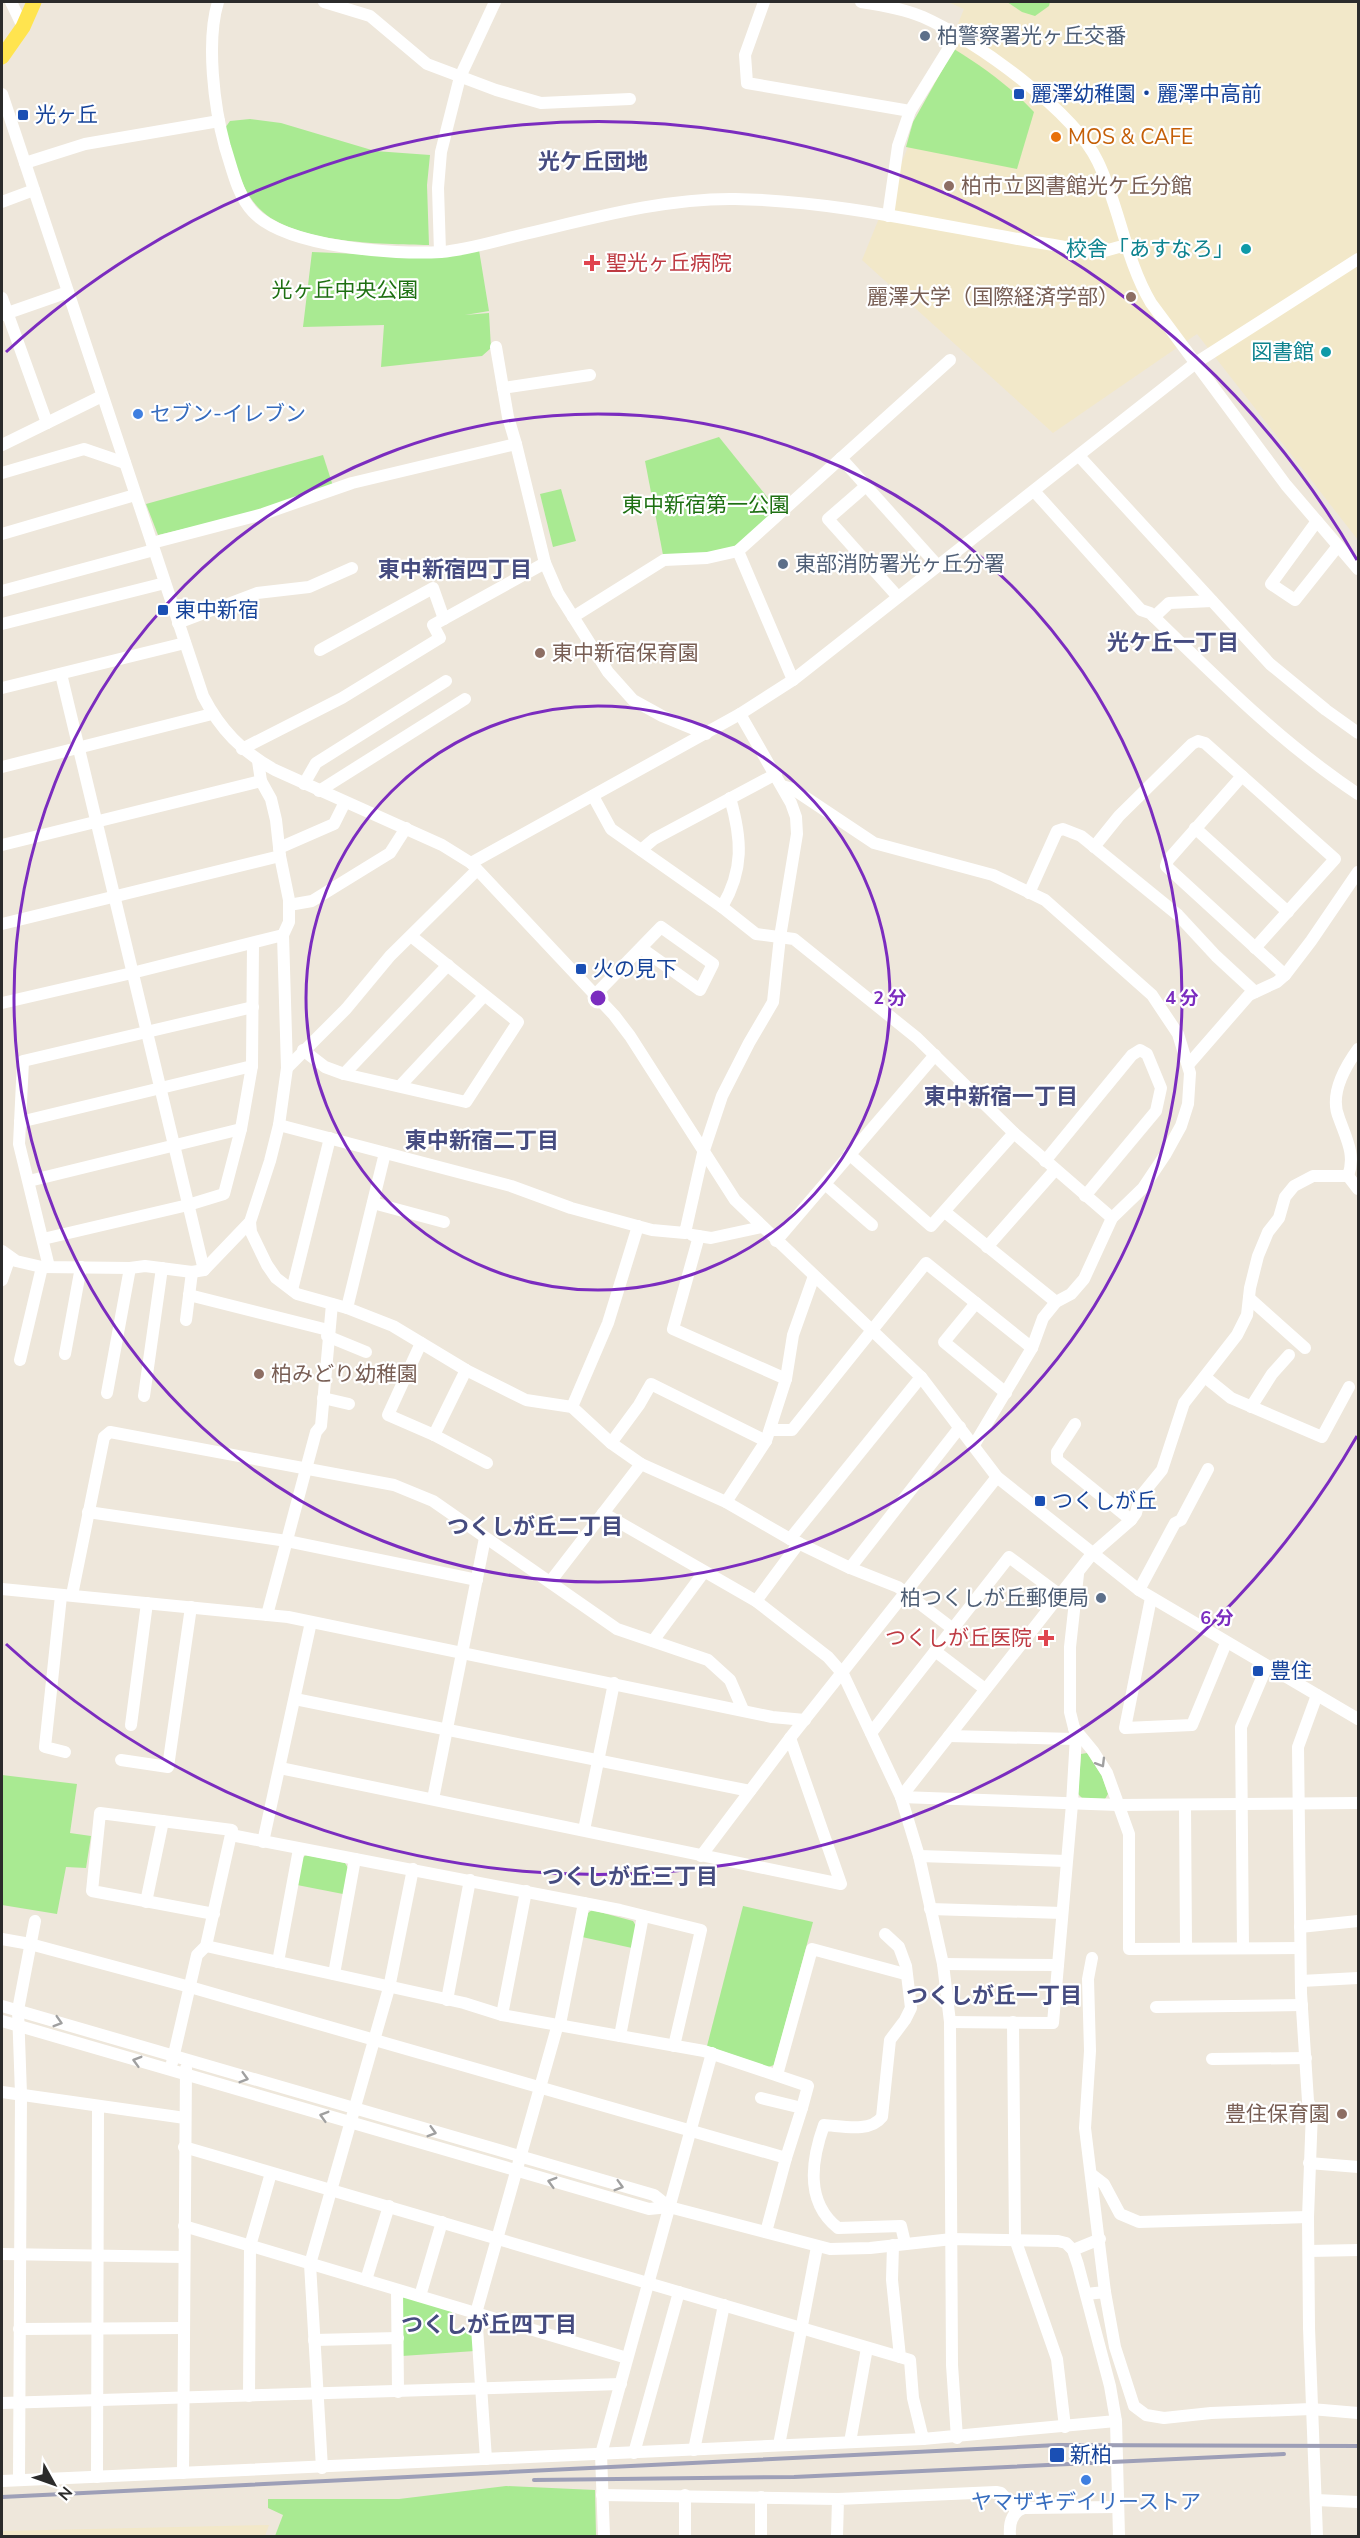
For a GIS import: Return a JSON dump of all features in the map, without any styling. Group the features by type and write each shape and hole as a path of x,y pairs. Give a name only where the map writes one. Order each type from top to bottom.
{"main road":[{"path":"2,57 23,27 34,2"}],"street":[{"path":"10,2 23,27"},
{"path":"218,2 211,44 219,121 234,175 252,211 278,229 297,237 366,249 440,252 634,210 708,200 815,204 1101,252 1126,245"},
{"path":"324,2 370,16 427,64 541,103 630,99"},
{"path":"440,252 438,188 441,152 460,77 495,2"},
{"path":"764,2 745,55 747,83 910,111"},
{"path":"861,2 921,16 957,36 1058,109 1081,136 1096,159 1110,189 1137,278 1147,296 1286,485 1359,569"},
{"path":"888,216 898,146 910,111 957,36"},
{"path":"2,94 203,696 227,735 258,761 319,791 406,828 457,853 474,866 595,995 630,1036 735,1200 921,1377 997,1477 1138,1590 1359,1719"},
{"path":"25,163 85,144 219,121"},
{"path":"2,202 34,190"},
{"path":"287,1068 345,1009 390,956 474,866 593,796 706,734 793,680 1197,362 1359,259"},
{"path":"4,314 68,292"},
{"path":"2,297 4,314 47,423"},
{"path":"496,347 508,417 545,563 558,593 608,672 633,700 662,716 706,734"},
{"path":"573,617 664,560 707,558 738,551 950,360"},
{"path":"503,388 590,375"},
{"path":"2,445 102,396"},
{"path":"2,591 263,514 352,483 516,444"},
{"path":"2,472 84,449 125,463"},
{"path":"1079,456 1270,664 1326,710 1359,733"},
{"path":"841,458 938,566"},
{"path":"866,486 828,519 898,597"},
{"path":"1034,491 1142,610 1154,617 1272,730 1324,771 1359,794"},
{"path":"2,534 135,495"},
{"path":"1317,521 1271,584 1295,600 1338,546"},
{"path":"738,551 793,680"},
{"path":"242,749 342,698 440,638 433,625 545,563"},
{"path":"178,623 257,593 309,587 352,568"},
{"path":"2,624 165,583"},
{"path":"320,650 433,588 444,619"},
{"path":"1154,617 1169,603 1212,602"},
{"path":"2,688 185,643"},
{"path":"61,674 188,1205 198,1271"},
{"path":"304,784 316,763 446,681"},
{"path":"319,791 465,699"},
{"path":"2,767 212,714"},
{"path":"685,1233 703,1153 722,1096 773,1002 780,937 797,834 796,817 782,786 740,714"},
{"path":"1094,847 1119,816 1198,741 1205,743 1335,859 1255,948"},
{"path":"258,761 261,781 271,798 276,820 279,852 289,905 289,922 283,934 287,1068 279,1125 250,1222 251,1232 276,1278 292,1290 393,1326 466,1370 526,1400 572,1407 612,1443 641,1464 726,1502 794,1541 850,1568 898,1587 953,1629"},
{"path":"641,850 654,839 776,774"},
{"path":"1242,776 1195,828 1168,860 1166,866 1285,975"},
{"path":"2,845 261,781"},
{"path":"782,786 793,789 874,843 993,874 1045,900 1152,995 1178,1034 1188,1065 1190,1073 1188,1104 1181,1126 1143,1188 1112,1218 1084,1279 1071,1294 1056,1302 1043,1318 1032,1348 974,1445"},
{"path":"593,796 610,829 722,907 756,934 794,939 917,1038 1014,1133 1112,1218"},
{"path":"722,907 735,880 739,862 740,835 730,798"},
{"path":"2,924 115,897 279,852 334,824 345,802"},
{"path":"289,905 312,901 390,853 406,828"},
{"path":"1195,828 1288,912"},
{"path":"1029,893 1057,831 1063,829 1081,836 1178,915 1216,956 1255,992"},
{"path":"1188,1065 1250,995 1277,982 1285,975 1311,942 1359,872"},
{"path":"595,995 661,927 713,964 699,990 641,948"},
{"path":"2,1003 132,974 283,934"},
{"path":"303,1050 325,1067 344,1074 466,1102 518,1022 411,936"},
{"path":"43,1239 188,1205 224,1194 241,1130 252,1066 253,943"},
{"path":"344,1074 448,965"},
{"path":"400,1086 484,996"},
{"path":"20,1360 46,1267 43,1239 19,1144 23,1061 253,1007"},
{"path":"1348,1176 1352,1158 1344,1127 1338,1117 1337,1095 1349,1061 1359,1049"},
{"path":"1045,1161 1132,1055 1140,1050 1147,1054 1161,1088 1156,1111 1085,1196"},
{"path":"776,1241 935,1055"},
{"path":"20,1122 252,1066"},
{"path":"279,1125 511,1186 571,1208 638,1226 711,1238 762,1227"},
{"path":"28,1181 241,1130"},
{"path":"849,1154 931,1226 1014,1133"},
{"path":"292,1290 330,1138"},
{"path":"347,1308 385,1153"},
{"path":"987,1247 1055,1170"},
{"path":"901,1797 1092,1554 1136,1513 1140,1497 1162,1470 1184,1403 1237,1335 1248,1315 1249,1298 1258,1256 1268,1232 1279,1218 1285,1197 1294,1186 1313,1176 1348,1176 1359,1189"},
{"path":"825,1184 872,1225"},
{"path":"373,1203 444,1222"},
{"path":"945,1212 1056,1302"},
{"path":"186,1320 189,1295 198,1271 250,1222"},
{"path":"572,1407 608,1323 638,1226"},
{"path":"699,1236 673,1329 786,1379"},
{"path":"2,1280 6,1254 16,1261 46,1267 130,1268 145,1266 198,1271"},
{"path":"612,1443 651,1384 768,1436 792,1430 926,1263 1032,1348"},
{"path":"65,1354 81,1267"},
{"path":"106,1393 130,1268"},
{"path":"144,1396 162,1268"},
{"path":"726,1502 768,1436 786,1379 793,1335 814,1276"},
{"path":"189,1295 328,1333 366,1352"},
{"path":"1249,1298 1305,1348"},
{"path":"976,1303 944,1342 1006,1393"},
{"path":"267,1615 316,1432 321,1426 332,1304"},
{"path":"421,1343 387,1414 434,1435 487,1463"},
{"path":"1251,1407 1272,1374 1289,1355"},
{"path":"434,1435 466,1370"},
{"path":"756,1601 794,1541 921,1377"},
{"path":"1205,1377 1231,1398 1322,1437 1349,1387"},
{"path":"323,1398 349,1404"},
{"path":"1075,1424 1057,1452 1057,1460 1131,1520"},
{"path":"850,1568 960,1427"},
{"path":"65,1752 45,1747 66,1595 88,1512 104,1437 110,1432 394,1485 433,1501 618,1629 708,1660 730,1680 743,1710"},
{"path":"550,1582 641,1464"},
{"path":"1138,1590 1175,1522 1181,1520 1208,1469"},
{"path":"700,1856 790,1738 997,1477"},
{"path":"88,1512 286,1541 477,1580"},
{"path":"603,1513 756,1601 828,1657 843,1674 901,1797 919,1856 943,1964 950,2022 952,2366 957,2438"},
{"path":"433,1799 485,1539"},
{"path":"871,1733 1009,1557 1060,1595"},
{"path":"653,1641 704,1572"},
{"path":"950,2022 1053,2023 1072,1804 1074,1733 1070,1712 1070,1647 1078,1573"},
{"path":"2,1589 267,1615 311,1622 772,1717 805,1720"},
{"path":"1151,1598 1125,1728 1192,1725 1226,1643"},
{"path":"131,1725 147,1603"},
{"path":"121,1760 168,1767 191,1607"},
{"path":"263,1842 311,1622"},
{"path":"935,1651 985,1689"},
{"path":"1243,1948 1241,1727 1267,1666"},
{"path":"584,1830 614,1683"},
{"path":"1317,1695 1298,1747 1301,1981 1308,2101 1311,2112 1308,2217 1311,2409 1317,2536"},
{"path":"295,1699 448,1728 750,1791"},
{"path":"949,1736 1074,1733 1094,1751 1107,1773 1129,1834 1129,1949 1300,1948"},
{"path":"280,1768 841,1884 790,1738"},
{"path":"901,1797 1118,1805 1359,1803"},
{"path":"1185,1805 1186,1948"},
{"path":"170,2070 197,1954 207,1946 214,1914 232,1830 100,1813 92,1891 214,1914"},
{"path":"146,1902 163,1821"},
{"path":"231,1835 584,1903 701,1930 674,2046"},
{"path":"278,1962 299,1849"},
{"path":"919,1856 1066,1861"},
{"path":"334,1974 354,1859"},
{"path":"322,2468 310,2264 389,1988 413,1869"},
{"path":"447,2000 470,1880"},
{"path":"502,2015 526,1892"},
{"path":"486,2460 476,2313 559,2024 584,1903"},
{"path":"930,1909 1062,1913"},
{"path":"620,2036 643,1916"},
{"path":"19,2480 21,2094 18,2010 35,1921"},
{"path":"1300,1927 1359,1921"},
{"path":"885,1934 898,1947 906,1966 905,1974 911,2008 890,2040 882,2117 877,2123 859,2127 824,2125 815,2152 813,2170 821,2212 838,2228 902,2226 892,2280 900,2357"},
{"path":"2,1939 30,1944 190,1987 786,2158"},
{"path":"207,1946 447,2000 502,2015 712,2053 808,2086 766,2232"},
{"path":"777,2075 812,1949 905,1974"},
{"path":"1092,1958 1088,1979 1090,2051 1085,2128 1105,2292 1115,2347 1134,2406 1146,2415 1164,2418 1211,2413 1311,2409 1359,2413"},
{"path":"943,1964 1058,1965"},
{"path":"1301,1981 1359,1978"},
{"path":"1156,2007 1302,2005"},
{"path":"2,2006 354,2110 654,2195 669,2206 817,2247 851,2250 952,2239 1015,2239 1066,2243 1073,2250 1110,2386 1116,2421 1119,2536"},
{"path":"2,2021 649,2209 669,2206"},
{"path":"1013,2022 1015,2239 1057,2359 1065,2427"},
{"path":"604,2536 601,2454 712,2053"},
{"path":"1212,2059 1306,2058"},
{"path":"183,2473 186,2061"},
{"path":"2,2092 185,2118"},
{"path":"761,2098 802,2108"},
{"path":"97,2477 98,2107"},
{"path":"184,2147 910,2360 913,2398 923,2439"},
{"path":"1309,2163 1359,2167"},
{"path":"249,2396 250,2246 271,2173"},
{"path":"1090,2174 1104,2184 1120,2214 1139,2222 1308,2217"},
{"path":"366,2280 389,2206"},
{"path":"420,2296 442,2222"},
{"path":"184,2226 627,2358"},
{"path":"1073,2250 1100,2239"},
{"path":"779,2445 817,2247"},
{"path":"1309,2251 1359,2250"},
{"path":"2,2254 184,2257"},
{"path":"397,2290 398,2392"},
{"path":"634,2453 679,2292"},
{"path":"1086,2294 1105,2292"},
{"path":"694,2450 724,2305"},
{"path":"18,2329 184,2328"},
{"path":"314,2340 398,2338"},
{"path":"850,2442 867,2348"},
{"path":"2,2403 621,2384"},
{"path":"2,2481 957,2438 1116,2421"},
{"path":"602,2495 838,2499 996,2492 1001,2493 1017,2511"},
{"path":"685,2495 685,2536"},
{"path":"761,2497 761,2536"},
{"path":"837,2536 838,2499"},
{"path":"1316,2500 1359,2502"},
{"path":"1010,2536 1010,2521 1017,2511 1024,2508 1118,2507"}],"shaded area":[{"name":"麗澤大学（国際経済学部）","path":"948,2 1358,2 1358,540 1197,334 1053,433 862,260 964,9"},
{"path":"269,2525 265,2536 2,2536 2,2531"}],"green space":[{"path":"1007,2 1050,2 1049,6 1035,16 1022,12"},
{"path":"954,49 996,78 1034,112 1017,169 906,147 913,122"},
{"path":"250,119 281,123 375,151 430,155 427,185 429,245 362,242 312,235 290,228 271,218 256,205 245,188 225,128 230,121"},
{"name":"光ヶ丘中央公園","path":"479,250 489,311 465,315 489,313 491,348 482,356 381,367 384,325 303,327 312,252 381,255"},
{"name":"東中新宿第一公園","path":"719,437 780,513 738,551 664,560 645,461"},
{"path":"323,455 333,486 261,511 158,535 146,504"},
{"path":"561,489 576,541 553,547 540,494"},
{"path":"1087,1753 1102,1776 1108,1794 1105,1799 1082,1798 1078,1794 1081,1754"},
{"path":"2,1775 77,1784 70,1833 91,1836 86,1868 66,1867 57,1914 2,1905"},
{"path":"306,1855 345,1863 348,1868 343,1894 297,1885 301,1859"},
{"path":"743,1906 813,1922 774,2065 768,2067 707,2046"},
{"path":"592,1910 633,1921 636,1926 632,1948 582,1937 588,1913"},
{"path":"405,2296 452,2311 451,2329 472,2328 475,2351 402,2356 401,2300"},
{"path":"506,2486 595,2490 596,2536 275,2536 283,2515 268,2508 268,2499 399,2499"}],"railway":[{"path":"2,2497 1058,2445 1358,2446"},
{"path":"534,2480 794,2477 1284,2454"}],"place":[{"name":"柏警察署光ヶ丘交番","path":"925,36"},
{"name":"麗澤幼稚園・麗澤中高前","path":"1019,94"},
{"name":"光ヶ丘","path":"23,115"},
{"name":"MOS & CAFE","path":"1056,137"},
{"name":"柏市立図書館光ケ丘分館","path":"949,186"},
{"name":"校舎「あすなろ」","path":"1246,249"},
{"name":"聖光ヶ丘病院","path":"592,263"},
{"name":"麗澤大学（国際経済学部）","path":"1131,297"},
{"name":"図書館","path":"1326,352"},
{"name":"セブン-イレブン","path":"138,414"},
{"name":"東部消防署光ヶ丘分署","path":"783,564"},
{"name":"東中新宿","path":"163,610"},
{"name":"東中新宿保育園","path":"540,653"},
{"name":"火の見下","path":"581,969"},
{"name":"柏みどり幼稚園","path":"259,1374"},
{"name":"つくしが丘","path":"1040,1501"},
{"name":"柏つくしが丘郵便局","path":"1101,1598"},
{"name":"つくしが丘医院","path":"1046,1638"},
{"name":"豊住","path":"1258,1671"},
{"name":"豊住保育園","path":"1342,2114"},
{"name":"新柏","path":"1057,2455"},
{"name":"ヤマザキデイリーストア","path":"1086,2480"}],"district":[{"name":"光ケ丘団地","path":"593,162"},
{"name":"東中新宿四丁目","path":"455,570"},
{"name":"光ケ丘一丁目","path":"1173,643"},
{"name":"東中新宿一丁目","path":"1001,1097"},
{"name":"東中新宿二丁目","path":"482,1141"},
{"name":"つくしが丘二丁目","path":"535,1527"},
{"name":"つくしが丘三丁目","path":"630,1877"},
{"name":"つくしが丘一丁目","path":"994,1996"},
{"name":"つくしが丘四丁目","path":"489,2325"}]}
